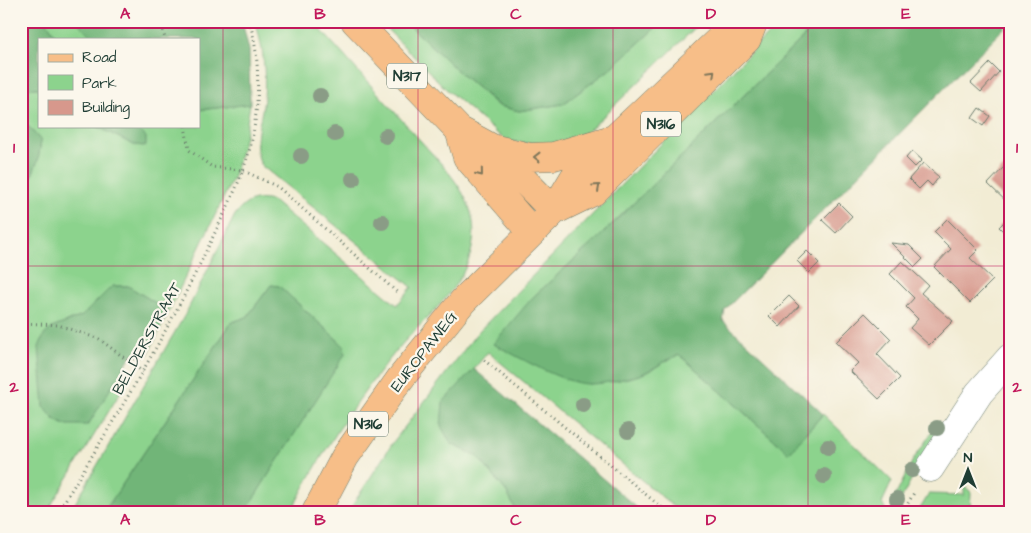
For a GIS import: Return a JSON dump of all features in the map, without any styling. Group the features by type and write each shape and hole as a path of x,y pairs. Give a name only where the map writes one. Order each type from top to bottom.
{"main road":[{"name":"N317","path":"355,21 459,130 492,148 554,210"},
{"name":"EUROPAWEG","path":"316,512 345,456 428,342 463,300 554,210 575,176 618,138 686,69 739,21"},
{"name":"EUROPAWEG","path":"554,210 593,192 747,39 754,21"},
{"name":"N317","path":"459,130 467,157 532,232"},
{"path":"492,148 530,157 554,156 618,138"}],"street":[{"path":"930,468 979,394 1010,358"}],"path":[{"path":"161,21 165,38"},
{"name":"BELDERSTRAAT","path":"58,512 144,372 175,314 242,170 253,134 257,95 256,62 249,21"},
{"path":"185,128 189,150 212,167 242,170 278,187 399,294"},
{"path":"21,323 58,325 98,339 144,372"},
{"path":"484,360 666,512"}],"green space":[{"path":"21,21 46,21 57,38 38,38 38,88 28,88 21,108"},
{"path":"46,21 76,21 93,38 57,38"},
{"path":"76,21 242,21 249,50 250,104 200,110 200,38 93,38"},
{"path":"255,21 313,21 445,168 464,195 472,215 474,236 468,263 452,290 397,350 353,408 326,449 291,512 245,512 345,353 344,346 279,286 271,285 247,317 232,322 104,512 70,512 186,313 235,215 247,203 257,200 274,202 397,305 412,287 262,166 257,150 257,142 265,88 262,49"},
{"path":"379,21 405,21 498,106 519,111 563,104 609,70 663,21 702,21 587,132 555,146 506,141 446,89"},
{"path":"405,21 663,21 609,70 563,104 519,111 499,106 461,74"},
{"path":"781,21 820,21 598,238 532,298 588,384 636,376 680,355 789,453 823,414 892,481 882,503 887,512 680,512 488,352 461,385 451,444 477,456 506,491 517,512 348,512 394,441 477,333"},
{"path":"820,21 1010,22 725,310 723,321 823,414 789,453 680,355 639,375 589,384 578,383 554,375 493,344 532,298 598,238"},
{"path":"28,88 38,88 38,128 100,128 134,145 145,146 145,137 137,128 200,128 200,110 250,104 245,136 234,176 169,311 128,286 112,286 82,316 52,328 88,425 124,365 131,375 47,512 21,512 21,289 27,283 24,195 38,160 41,141 21,118 21,108"},
{"path":"21,118 41,141 38,160 24,195 27,283 21,289"},
{"path":"100,128 137,128 146,137 146,146 134,145"},
{"path":"271,285 279,286 344,346 345,354 245,512 104,512 232,322 247,317"},
{"path":"112,286 128,286 169,311 147,356 138,357 132,354 88,425 65,425 55,420 44,407 39,347 44,335 52,328 82,316"},
{"path":"474,369 642,512 517,512 506,491 477,456 451,444 441,426 443,402"},
{"path":"938,423 943,427 927,449 899,503 895,497 913,460"},
{"path":"964,486 971,492 970,512 918,512 929,494 964,495"}],"building":[{"path":"990,63 999,72 981,92 971,83"},
{"path":"979,108 990,116 983,126 972,118"},
{"path":"912,151 922,160 915,167 906,158"},
{"path":"923,163 939,177 932,186 927,181 919,189 909,179"},
{"path":"1004,167 1010,172 1010,205 988,184"},
{"path":"839,203 852,216 836,233 822,220"},
{"path":"1010,216 1010,238 999,227"},
{"path":"947,219 978,250 970,258 993,280 970,303 934,267 951,249 934,232"},
{"path":"891,243 909,245 923,259 915,267"},
{"path":"807,251 819,263 809,273 797,261"},
{"path":"902,261 928,285 921,293 953,321 929,345 910,328 918,319 906,307 914,298 890,274"},
{"path":"789,296 799,306 780,327 769,316"},
{"path":"865,313 891,339 877,354 900,378 879,399 850,371 858,363 836,342"}]}
